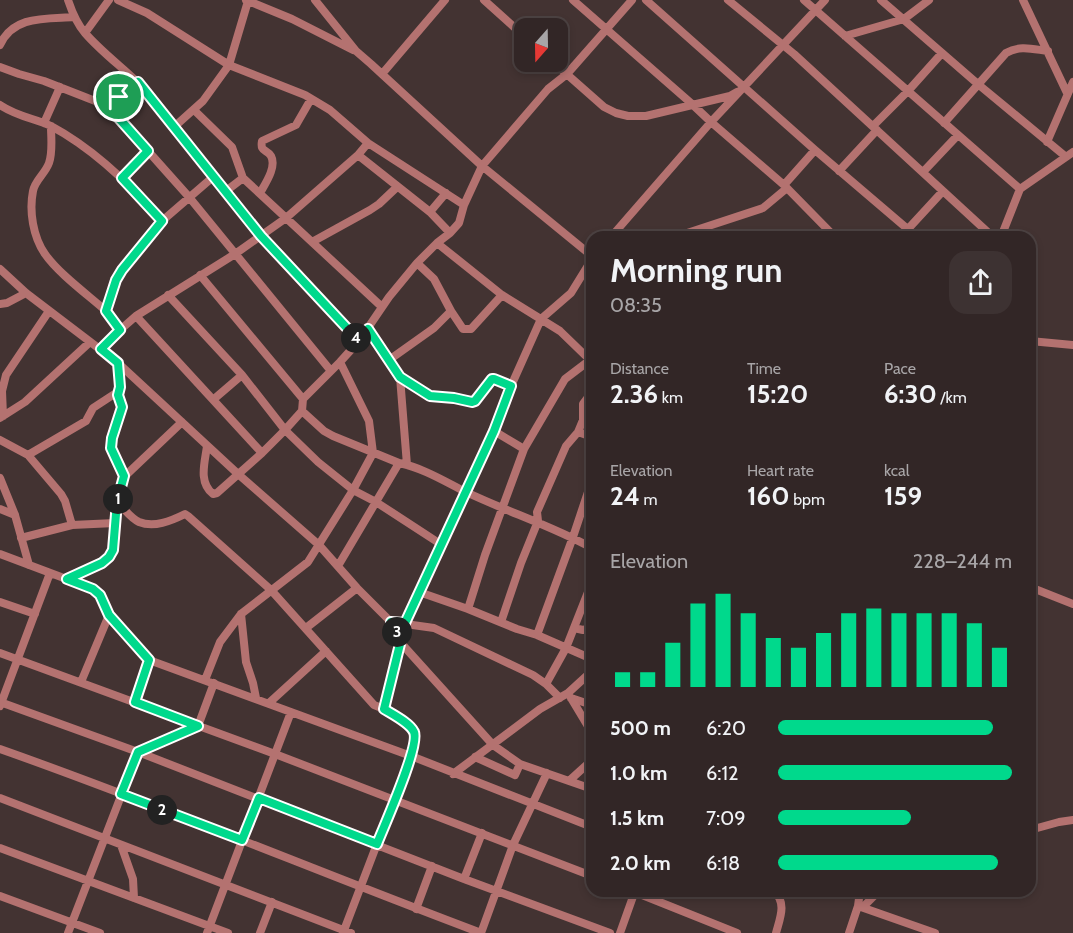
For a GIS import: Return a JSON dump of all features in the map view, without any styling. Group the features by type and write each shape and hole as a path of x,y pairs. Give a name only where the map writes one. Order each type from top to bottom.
{"street":[{"path":"68,0 74,17 85,33 138,82 261,236 359,341"},
{"path":"85,33 109,0"},
{"path":"118,0 147,13 229,65 305,95 330,110 368,142 464,205"},
{"path":"315,0 356,51 482,166 586,253"},
{"path":"382,74 446,0"},
{"path":"483,0 514,27"},
{"path":"573,0 785,187 826,231"},
{"path":"207,446 203,476 205,485 213,494 262,453 302,411 303,399 359,341 389,297 417,263 459,223 464,205 482,166 548,89 567,74 632,0"},
{"path":"646,0 742,88 910,231"},
{"path":"728,0 783,45 986,231"},
{"path":"804,0 1020,189"},
{"path":"616,231 711,122 825,0"},
{"path":"881,0 1047,142 1069,154 1020,189 1003,231"},
{"path":"845,36 904,20 929,0"},
{"path":"1023,0 1067,93"},
{"path":"174,127 203,101 229,65 247,1 292,18 356,51"},
{"path":"0,45 10,31 28,21 74,17"},
{"path":"944,123 1006,53 1014,48 1048,51"},
{"path":"839,171 942,53"},
{"path":"0,67 108,106 189,197 331,371"},
{"path":"565,72 604,107 622,114 646,116 730,96 742,88"},
{"path":"108,106 138,82"},
{"path":"1047,142 1073,82"},
{"path":"60,87 48,125 49,162 33,188 33,226 45,254 106,311 120,330"},
{"path":"260,193 270,175 272,160 272,157 262,148 262,141 296,125 311,99"},
{"path":"0,105 17,115 48,125 89,151 122,178 162,221"},
{"path":"194,110 232,147 243,178 382,307"},
{"path":"923,172 958,135"},
{"path":"101,349 136,316 235,254 286,218 358,155 368,142"},
{"path":"693,231 763,208 785,187 815,150"},
{"path":"122,178 148,151"},
{"path":"358,155 430,212 450,233"},
{"path":"106,311 119,275 162,221 213,177"},
{"path":"226,191 243,178"},
{"path":"312,242 370,210 397,187"},
{"path":"908,229 943,191"},
{"path":"430,212 446,193"},
{"path":"437,243 502,295 560,331 586,356"},
{"path":"417,263 434,279 463,329 471,329 502,295"},
{"path":"405,623 467,492 541,319 571,293 586,268"},
{"path":"0,269 118,363 319,545 391,622 398,633 400,644 384,709"},
{"path":"200,275 303,399"},
{"path":"0,304 7,303 26,292"},
{"path":"168,295 242,375 285,430 318,462 353,490 442,544"},
{"path":"2,417 1,391 6,375 49,310"},
{"path":"389,360 434,328 451,311"},
{"path":"136,316 262,453"},
{"path":"368,329 400,377 430,396 472,402 478,399 492,379 511,386"},
{"path":"2,417 25,402 90,342"},
{"path":"1036,342 1073,345"},
{"path":"205,680 220,642 241,614 308,562 374,453 369,421 340,362"},
{"path":"118,363 120,387 118,395 122,407 111,448 124,476"},
{"path":"468,609 524,449 566,379 586,365"},
{"path":"213,399 242,375"},
{"path":"338,566 376,502 403,464 400,377"},
{"path":"28,455 86,421 93,408 119,391"},
{"path":"501,622 538,522 537,512 566,446 578,432 584,420 583,404 586,400"},
{"path":"302,411 333,436 438,477 586,545"},
{"path":"67,579 102,563 109,557 113,550 117,502 124,476 182,422"},
{"path":"494,431 524,449"},
{"path":"578,432 586,435"},
{"path":"0,440 28,455 61,494 72,525"},
{"path":"0,478 15,515 29,564"},
{"path":"537,635 586,498"},
{"path":"0,798 346,932 361,886 411,756 415,741 414,732 404,722 374,705 271,590 185,514 167,522 148,523 138,521 117,502"},
{"path":"0,509 15,515"},
{"path":"21,538 72,525 115,523"},
{"path":"0,554 93,589 100,595 109,615 149,660 411,756 586,824"},
{"path":"50,573 0,704 138,752 464,879 610,933"},
{"path":"306,628 357,588"},
{"path":"1036,589 1073,604"},
{"path":"419,592 537,635 586,656"},
{"path":"546,684 566,648 586,597"},
{"path":"0,602 35,614"},
{"path":"241,614 246,662 255,698"},
{"path":"81,682 109,615"},
{"path":"391,622 434,628 519,668 546,684 560,698"},
{"path":"574,628 586,629"},
{"path":"400,644 493,745 520,764 586,787"},
{"path":"269,703 326,651"},
{"path":"0,653 274,754 586,874"},
{"path":"135,702 149,660"},
{"path":"570,696 586,678"},
{"path":"68,933 138,752 198,726 214,683"},
{"path":"570,696 586,723"},
{"path":"453,774 560,698 570,696 586,703"},
{"path":"208,930 291,712"},
{"path":"0,749 481,933 513,845 547,773"},
{"path":"475,758 515,775 520,764"},
{"path":"570,780 586,765"},
{"path":"1036,829 1073,820"},
{"path":"464,879 482,833"},
{"path":"121,845 133,879 134,898"},
{"path":"0,848 134,898 208,930 228,933"},
{"path":"416,909 432,866"},
{"path":"0,896 100,933"},
{"path":"620,933 632,897"},
{"path":"647,897 737,933"},
{"path":"776,933 782,910 782,902 779,897"},
{"path":"860,897 861,907"},
{"path":"849,933 861,907 872,897"},
{"path":"260,933 272,902"},
{"path":"861,907 934,933"}],"route":[{"path":"138,82 261,236 359,341 368,329 400,377 430,396 472,402 478,399 492,379 511,386 467,492 405,623 391,622 398,633 400,644 384,709 404,722 414,732 415,741 377,844 259,798 242,840 121,794 138,752 198,726 135,702 149,660 109,615 100,595 93,589 67,579 102,563 113,550 117,502 124,476 111,448 122,407 118,395 120,387 118,363 101,349 120,330 106,311 116,280 122,270 162,221 122,178 148,151 108,106 119,97 138,82"}]}
